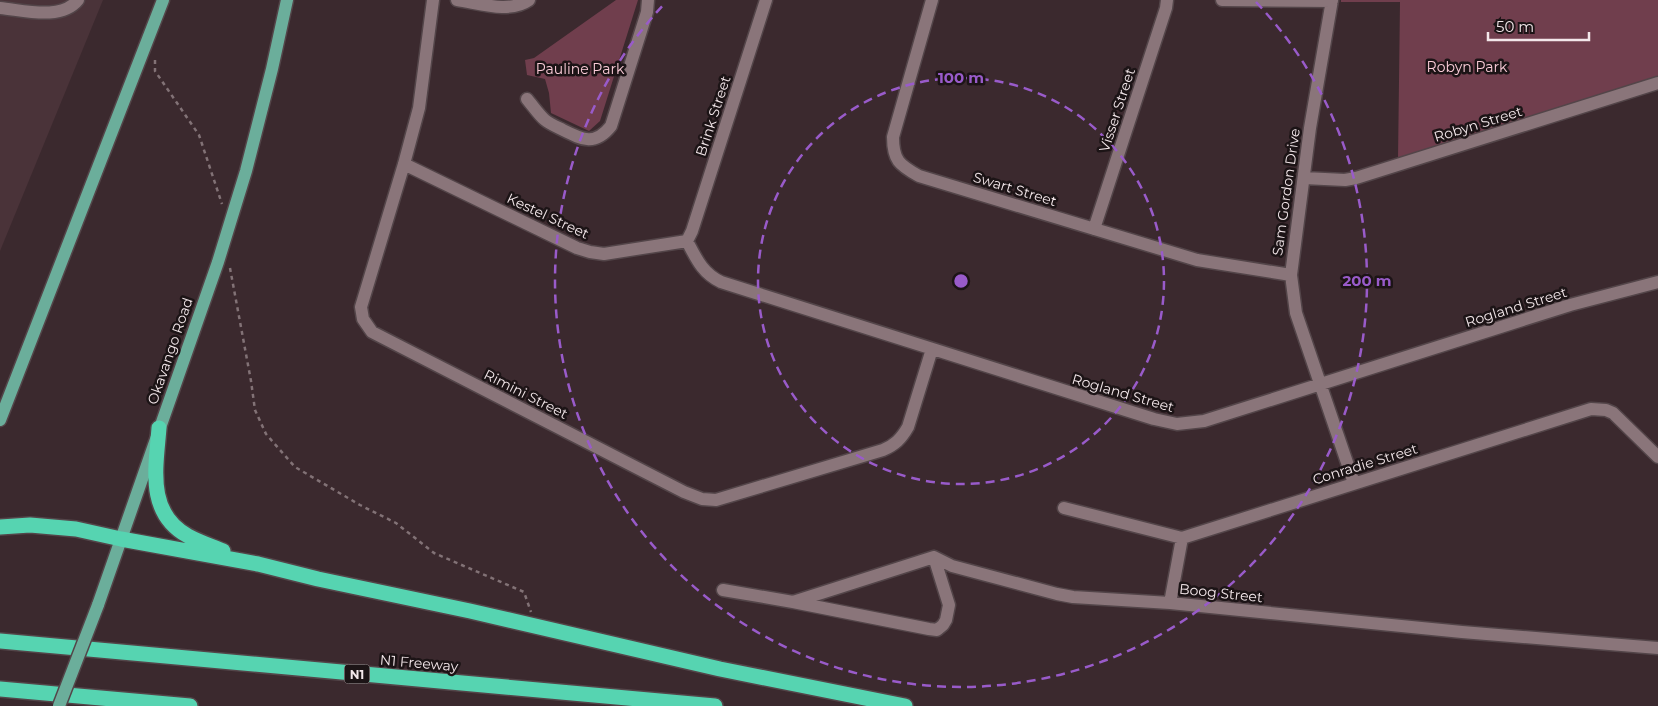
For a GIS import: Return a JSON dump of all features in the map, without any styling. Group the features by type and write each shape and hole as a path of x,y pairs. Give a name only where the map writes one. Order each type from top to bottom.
{"highway":[{"path":"159,428 155,483 157,496 166,516 186,535 258,564"},
{"path":"0,527 30,525 76,529 258,564 720,669 905,706"},
{"name":"N1 Freeway","path":"0,642 715,706"},
{"path":"0,689 190,706"}],"main road":[{"path":"0,420 163,0"},
{"name":"Okavango Road","path":"59,706 98,605 230,223 246,171 272,69 287,0"}],"street":[{"path":"0,8 31,13 54,11 66,9 78,0"},
{"path":"155,21 158,0"},
{"name":"Rimini Street","path":"433,0 418,108 404,164 361,307 363,319 372,332 675,487 702,499 716,500 883,450 894,445 902,438 908,428 932,349"},
{"path":"458,0 503,7 515,6 529,0"},
{"path":"527,99 545,120 579,138 589,140 598,138 605,133 611,126 647,12 648,0"},
{"name":"Brink Street","path":"687,241 692,231 766,0"},
{"name":"Swart Street","path":"932,0 892,137 892,150 906,169 919,176 1197,260 1291,275"},
{"name":"Visser Street","path":"1094,229 1167,0"},
{"path":"1222,0 1332,1"},
{"name":"Sam Gordon Drive","path":"1332,1 1310,128 1291,275 1296,312 1354,483"},
{"name":"Robyn Street","path":"1304,178 1339,180 1356,178 1658,83"},
{"name":"Kestel Street","path":"404,164 577,248 590,252 604,254 687,241"},
{"name":"Rogland Street","path":"687,241 700,266 706,273 721,282 1154,419 1177,424 1204,421 1570,305 1658,282"},
{"name":"Conradie Street","path":"1182,538 1591,409 1613,412 1658,457"},
{"path":"1064,508 1182,538 1170,603"},
{"path":"723,590 793,602 929,630 937,630 943,625 949,605 934,557 793,602"},
{"name":"Boog Street","path":"934,557 952,566 1057,594 1096,599 1170,603 1452,631 1658,648"}],"path":[{"path":"155,51 155,70 199,135 230,223"},
{"path":"230,261 230,270 256,410 266,434 295,467 360,505 396,523 434,553 524,592 534,626"}],"shaded area":[{"path":"0,0 103,0 0,251"}],"green space":[{"name":"Pauline Park","path":"616,0 638,0 600,121 589,131 551,113 549,93 545,79 527,75 525,60 534,58"},
{"name":"Robyn Park","path":"1341,0 1658,0 1658,76 1398,159 1400,2 1341,2"}]}
